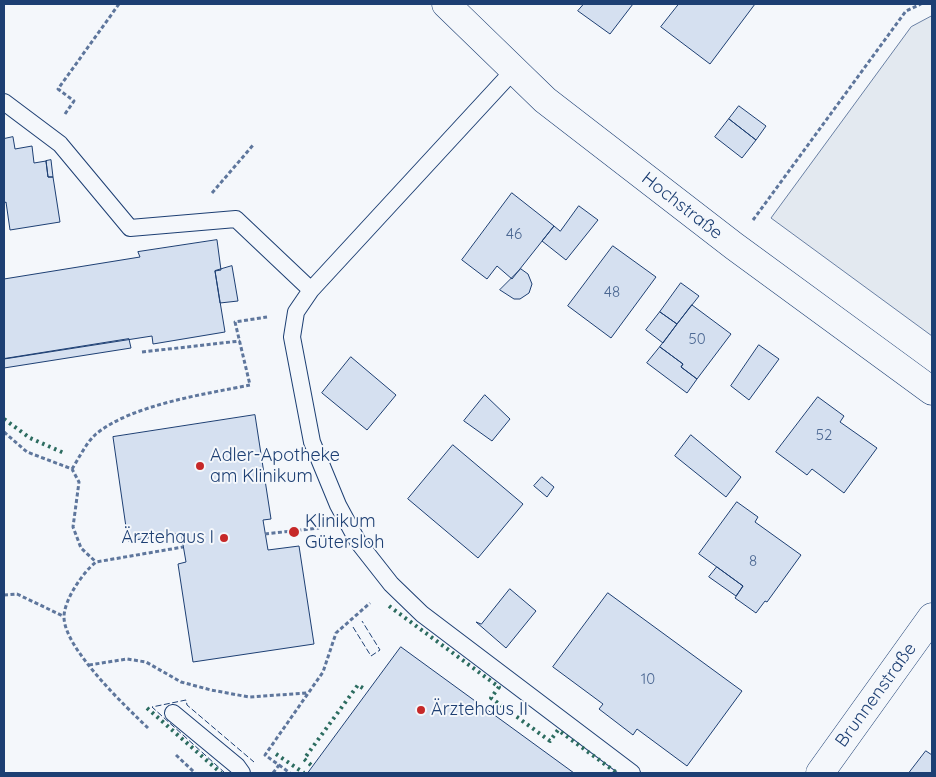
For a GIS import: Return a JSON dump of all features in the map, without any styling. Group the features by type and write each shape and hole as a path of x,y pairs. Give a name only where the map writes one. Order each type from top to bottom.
{"street":[{"name":"Hochstraße","path":"446,4 545,100 734,246 932,391"},
{"name":"Brunnenstraße","path":"820,773 932,617"}],"lane":[{"path":"514,70 311,290 296,312 292,337 312,442 338,505 358,542 391,584 422,614 632,773"},
{"path":"4,102 60,144 130,228 236,219 311,290"},
{"path":"173,713 237,766 242,773"}],"path":[{"path":"50,137 74,101 58,89 119,4"},
{"path":"734,246 906,11 921,4"},
{"path":"200,222 199,208 254,144"},
{"path":"72,469 94,436 114,421 185,398 250,385 235,322 296,312"},
{"path":"142,352 240,341"},
{"path":"4,432 27,452 72,469 79,482 73,527 81,548 96,562"},
{"path":"265,534 349,524"},
{"path":"154,734 88,665 66,632 63,616 73,590 86,570 96,562 183,547"},
{"path":"290,773 265,755 323,672 336,633 391,584"},
{"path":"4,595 18,594 63,616"},
{"path":"88,665 127,659 146,662 181,682 249,697 308,693"},
{"path":"175,754 195,773"},
{"path":"273,773 279,765"}],"shaded area":[{"path":"932,16 932,336 771,218 911,27"}],"building":[{"path":"584,4 633,4 610,34 578,11"},
{"path":"679,4 755,4 710,64 661,27"},
{"path":"739,106 766,126 756,140 729,119"},
{"path":"729,119 756,140 742,158 715,137"},
{"path":"13,137 15,149 32,146 34,163 46,161 48,177 53,177 60,222 10,230 6,202 4,203 4,139"},
{"path":"51,160 53,177 48,177 46,161"},
{"path":"512,193 554,226 512,279 497,266 487,279 462,260"},
{"path":"579,206 598,220 566,260 542,241 554,226 560,231"},
{"path":"217,240 221,270 215,271 225,332 153,344 152,336 4,359 4,279 140,257 138,252"},
{"path":"613,246 656,277 611,338 568,306"},
{"path":"232,266 238,301 220,303 215,271"},
{"path":"521,269 528,274 532,284 529,293 520,299 514,299 500,290"},
{"path":"681,283 699,296 677,324 660,312"},
{"path":"692,305 731,334 697,379 681,367 683,364 660,347"},
{"path":"660,312 677,324 663,343 646,330"},
{"path":"129,339 131,348 4,368 4,359"},
{"path":"759,345 779,359 749,400 731,386"},
{"path":"660,347 683,364 681,367 697,379 687,393 647,363"},
{"path":"351,357 396,395 367,430 322,393"},
{"path":"485,395 510,419 492,441 464,421"},
{"path":"818,397 844,416 840,422 877,448 844,493 812,469 807,475 776,452"},
{"name":"Ärztehaus I","path":"255,415 271,519 263,520 268,550 299,546 314,644 193,662 178,564 186,562 181,533 128,541 113,437"},
{"path":"691,435 741,477 726,497 675,456"},
{"path":"453,445 523,504 478,558 408,499"},
{"path":"542,477 554,487 547,497 534,486"},
{"path":"737,502 758,517 755,522 801,555 767,602 765,601 756,613 735,598 743,586 699,554"},
{"path":"717,567 743,586 736,596 709,577"},
{"path":"510,589 536,611 506,648 476,622 481,624"},
{"path":"608,593 742,691 687,766 637,729 633,735 599,709 603,704 553,667"},
{"name":"Ärztehaus II","path":"401,647 574,773 308,773"},
{"path":"926,751 932,755 932,773 909,773"}],"hedge":[{"path":"4,419 30,438 64,453"},
{"path":"389,606 499,687 491,698 550,741 558,730 617,773"},
{"path":"311,765 304,759 358,685 366,690"},
{"path":"147,708 221,773"},
{"path":"276,754 304,773"}],"fence":[{"path":"353,627 371,656 380,650 362,621"},
{"path":"225,773 152,707 186,700 187,705 254,762"}],"place":[{"name":"Adler-Apotheke am Klinikum","path":"200,466"},
{"name":"Klinikum Gütersloh","path":"294,532"},
{"name":"Ärztehaus I","path":"224,538"},
{"name":"Ärztehaus II","path":"421,710"}]}
